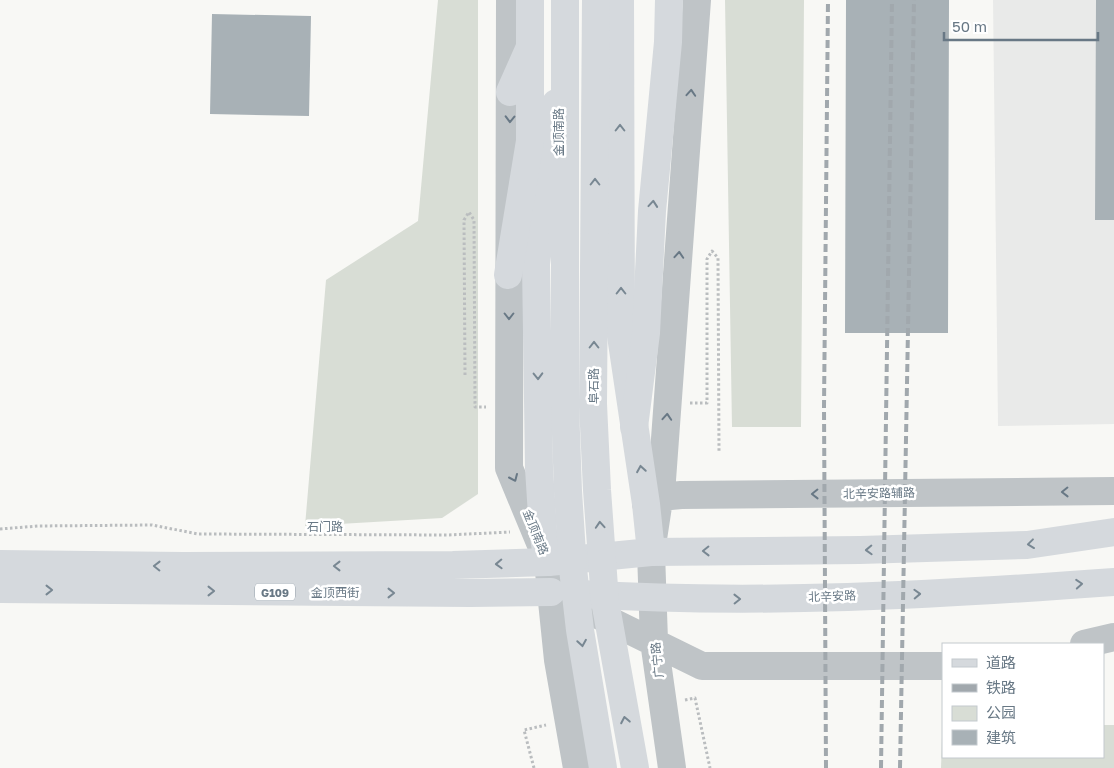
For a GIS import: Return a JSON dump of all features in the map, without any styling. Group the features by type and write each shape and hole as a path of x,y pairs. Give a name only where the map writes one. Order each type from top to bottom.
{"main road":[{"path":"530,0 530,141 536,264 539,468 548,562 651,552 860,550 1027,545 1114,532"},
{"name":"金顶南路","path":"548,562 562,531 558,468 558,0"},
{"path":"565,0 565,404 568,490 573,569 580,630 603,768"},
{"name":"阜石路","path":"596,0 593,404 597,490 605,601 635,768"},
{"path":"620,0 621,336 634,427 653,500 651,552"},
{"path":"634,427 646,333 652,211 668,42 669,0"},
{"path":"510,92 530,47"},
{"path":"536,264 558,83"},
{"path":"508,276 530,141"},
{"name":"G109","path":"0,564 443,566 548,562"},
{"name":"北辛安路","path":"551,592 653,598 764,598 974,592 1114,582"},
{"name":"金顶西街","path":"0,589 470,594 551,592"}],"street":[{"name":"金顶南路","path":"510,0 509,468 548,562"},
{"path":"653,500 697,0"},
{"name":"北辛安路辅路","path":"653,500 706,495 1114,491"},
{"name":"广宁路","path":"651,552 654,641 672,768"},
{"path":"548,562 558,660 577,768"},
{"path":"551,592 702,666 942,666"},
{"path":"1089,643 1114,638"}],"path":[{"path":"465,375 464,220 469,212 474,220 475,408 495,407"},
{"path":"687,404 707,403 707,259 712,251 718,258 719,452"},
{"name":"石门路","path":"0,529 38,526 152,525 198,534 448,535 535,532"},
{"path":"679,702 695,698 710,768"},
{"path":"534,768 524,730 550,724"}],"shaded area":[{"path":"993,0 1114,0 1114,424 998,426"}],"green space":[{"path":"438,0 478,0 478,494 442,518 305,526 326,280 418,221"},
{"path":"725,0 804,0 801,427 732,427"},
{"path":"1104,725 1114,725 1114,768 941,768 942,737 942,758 1104,758"}],"building":[{"path":"846,0 949,0 948,333 845,333"},
{"path":"1096,0 1114,0 1114,220 1095,220"},
{"path":"212,14 311,16 309,116 210,114"}],"railway":[{"path":"826,768 824,407 828,0"},
{"path":"881,768 892,0"},
{"path":"900,768 914,0"}]}
